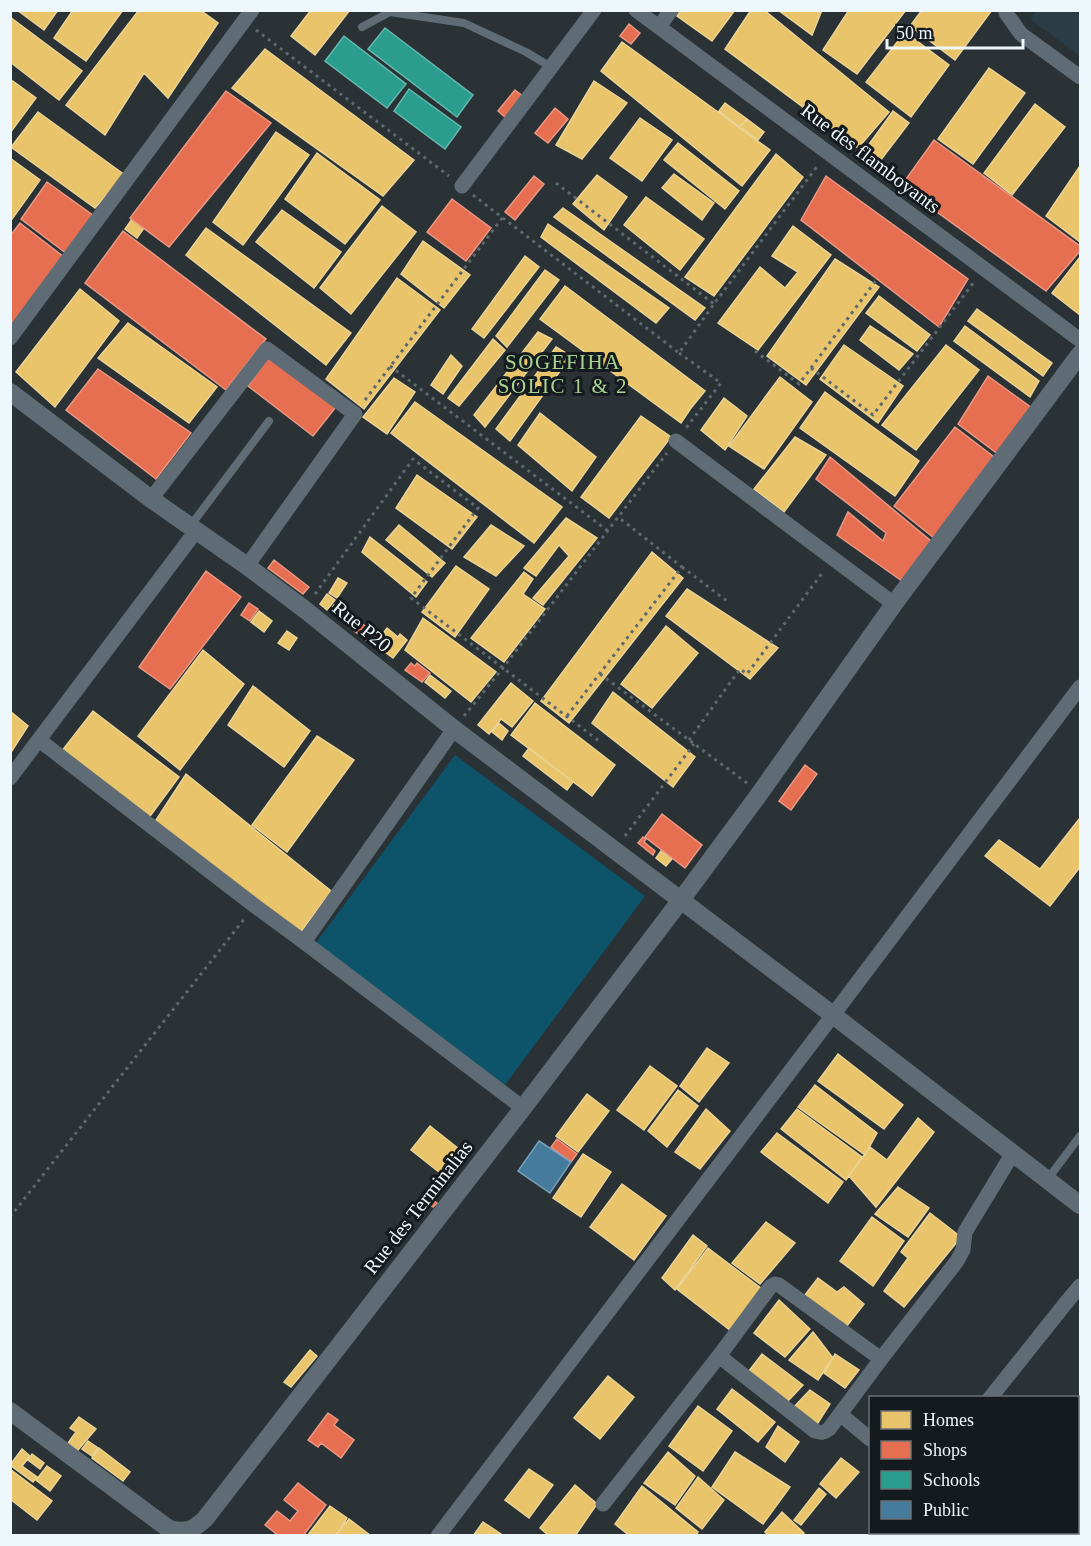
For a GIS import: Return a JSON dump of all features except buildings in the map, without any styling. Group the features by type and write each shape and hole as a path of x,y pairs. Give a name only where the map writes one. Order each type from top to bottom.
{"street":[{"path":"462,186 594,10"},
{"name":"Rue des flamboyants","path":"636,10 1080,340"},
{"path":"659,27 671,10"},
{"path":"1007,10 1006,13 1022,34 1080,78"},
{"path":"10,338 248,16"},
{"path":"151,499 267,349 355,414 247,566"},
{"name":"Rue des Terminalias","path":"181,1534 196,1528 205,1519 524,1108 760,793 894,604 1080,354"},
{"name":"Rue P20","path":"10,392 151,499 304,609 454,729 615,849 1080,1205"},
{"path":"676,441 894,604"},
{"path":"10,778 193,529"},
{"path":"438,1536 1080,687"},
{"path":"304,942 454,729"},
{"path":"39,740 524,1108"},
{"path":"719,1356 815,1431 825,1432 957,1261 963,1250 965,1232 1013,1154"},
{"path":"603,1504 770,1287 775,1284 881,1359"},
{"path":"992,1396 1080,1286"},
{"path":"10,1411 169,1529 181,1534"},
{"path":"840,1414 869,1438"}],"lane":[{"path":"362,27 390,12 464,22 526,52 551,67"},
{"path":"193,529 269,421"},
{"path":"1047,1180 1080,1136"}],"path":[{"path":"248,16 387,128 679,353 721,382 454,729"},
{"path":"679,353 827,153"},
{"path":"556,183 714,304"},
{"path":"355,414 503,217"},
{"path":"811,368 873,415 984,268"},
{"path":"755,351 799,384 877,279"},
{"path":"390,366 608,531"},
{"path":"304,609 412,459 478,508 411,598 599,741"},
{"path":"618,517 727,600"},
{"path":"689,740 740,669 747,674 833,559"},
{"path":"567,716 682,567"},
{"path":"600,674 760,793"},
{"path":"615,849 694,744"},
{"path":"10,1216 255,906"}],"shaded area":[{"path":"1037,10 1080,11 1080,56 1030,19"},
{"path":"455,755 645,896 505,1085 315,944"}],"district":[{"name":"SOGEFIHA SOLIC 1 & 2","path":"563,374"}]}
